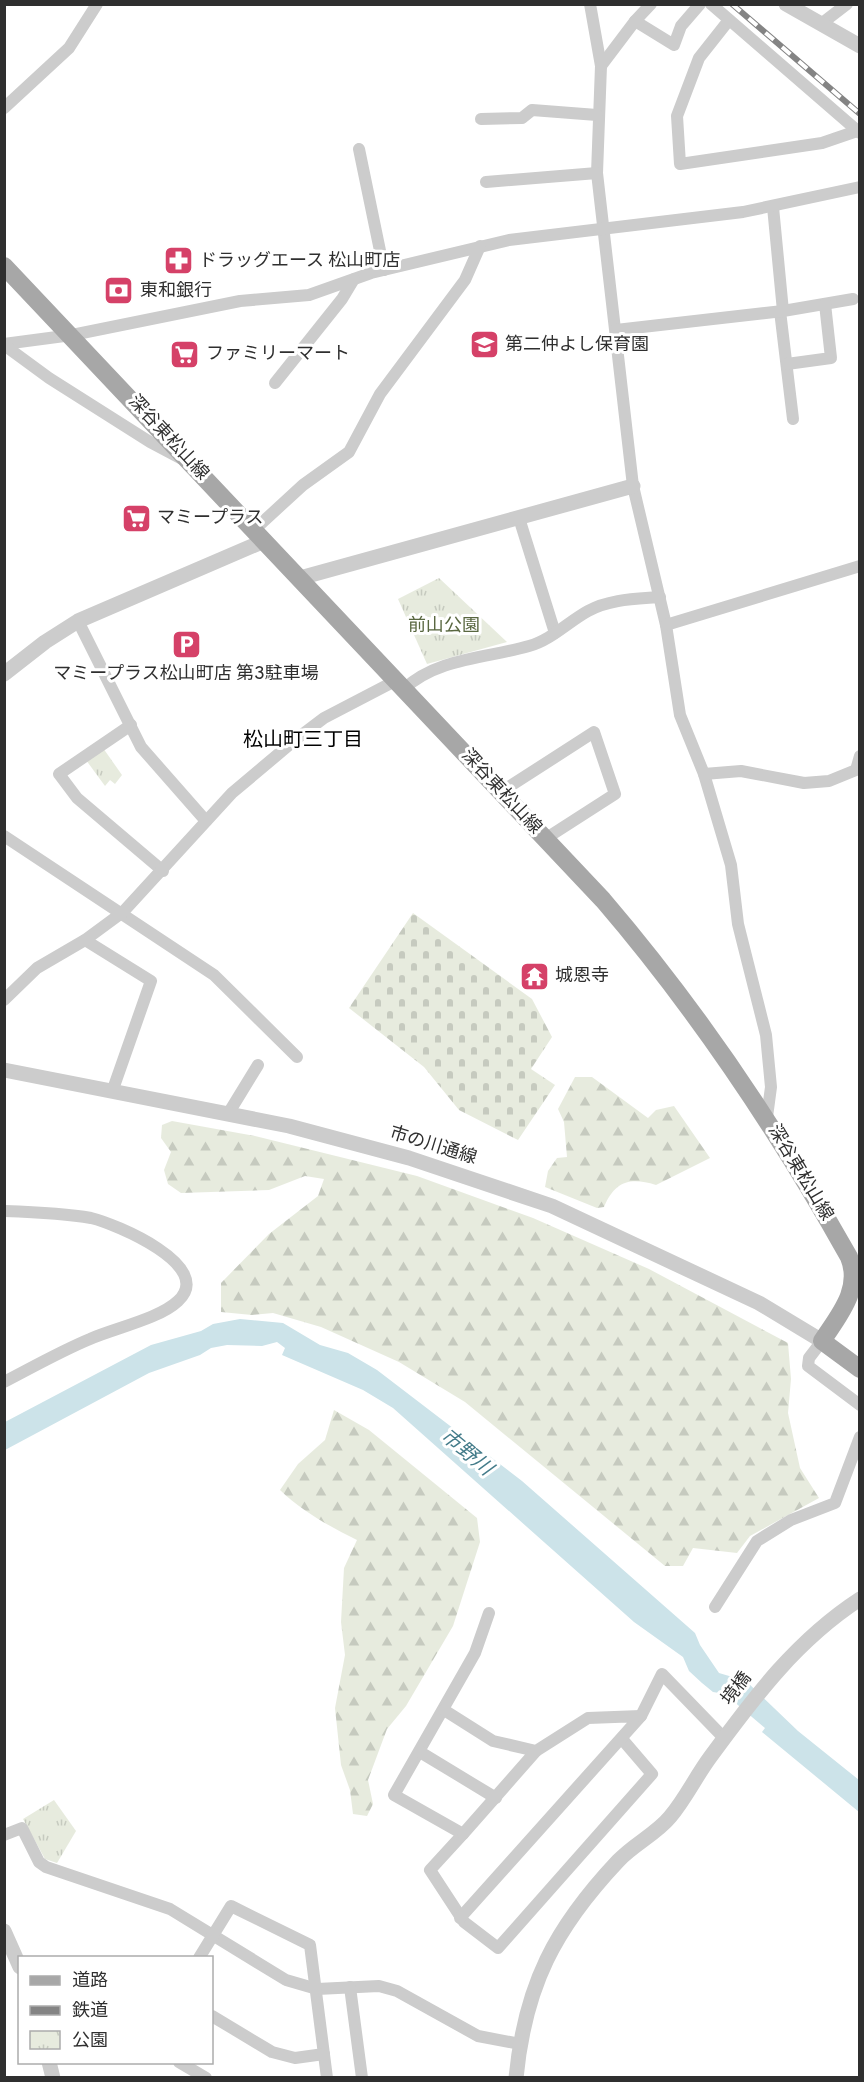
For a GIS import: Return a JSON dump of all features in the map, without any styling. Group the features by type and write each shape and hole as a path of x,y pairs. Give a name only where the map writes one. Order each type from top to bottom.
{"main road":[{"name":"深谷東松山線","path":"4,266 72,335 603,900 663,970 767,1117 849,1257 856,1291 822,1341"},
{"path":"822,1341 860,1369"}],"street":[{"path":"4,108 69,48 97,4"},
{"path":"590,4 601,66 597,115 597,173 633,486 666,625 680,715 704,774 728,849 738,924 766,1035 771,1087 767,1117"},
{"path":"601,66 651,4"},
{"path":"635,21 674,45 681,26 700,4"},
{"path":"711,4 858,132"},
{"path":"786,4 860,46"},
{"path":"820,24 847,4"},
{"path":"729,20 699,58 677,116 680,164 822,143 858,132"},
{"path":"481,119 522,118 532,110 597,115"},
{"path":"359,149 384,270"},
{"path":"486,182 597,173"},
{"path":"4,344 72,335 230,303 309,295 384,270 480,246 773,207 860,187"},
{"path":"773,207 781,311 793,419"},
{"path":"4,674 45,642 78,621 259,536 303,484 349,452 380,394 465,280 480,246"},
{"path":"275,384 342,299 354,279"},
{"path":"615,330 781,311 853,299"},
{"path":"787,364 831,358 825,304"},
{"path":"4,344 49,378 150,442 192,463"},
{"path":"300,578 633,486"},
{"path":"519,518 555,633"},
{"path":"666,625 860,566"},
{"path":"4,1000 37,968 85,940 123,912 163,871 232,793 324,718 434,670 494,652 531,646 602,604 660,597"},
{"path":"78,621 150,758 207,821"},
{"path":"131,725 59,774 77,798 163,871"},
{"path":"501,792 594,732 615,794 545,839"},
{"path":"704,774 741,771 804,783 829,781 856,770 860,756"},
{"path":"4,836 105,904 123,912 214,975 297,1057"},
{"path":"85,940 151,981 112,1092"},
{"path":"228,1114 258,1065"},
{"name":"市の川通線","path":"4,1070 289,1126 399,1155 552,1206 759,1303 822,1341"},
{"path":"4,1211 92,1218 114,1226 174,1260 183,1269 187,1280 185,1291 170,1307 88,1340 4,1382"},
{"path":"822,1341 809,1358 808,1366 860,1405"},
{"path":"715,1607 757,1541 790,1520 834,1503 860,1437"},
{"name":"境橋","path":"516,2078 520,2044 539,1973 567,1922 619,1860 670,1816 774,1674 816,1631 860,1599"},
{"path":"463,1834 394,1795 475,1653 489,1613"},
{"path":"460,1918 622,1740 640,1716 662,1674 728,1734"},
{"path":"444,1710 493,1741 536,1751"},
{"path":"622,1740 652,1774 498,1947 460,1918 430,1870 536,1751 588,1718 640,1716"},
{"path":"420,1752 495,1798"},
{"path":"4,1835 22,1828 39,1862 46,1867 125,1895 156,1903 286,1980 316,1989 379,1986 397,1991 478,2036 520,2044"},
{"path":"200,1956 231,1906 310,1945 327,2078"},
{"path":"4,1931 18,1962"},
{"path":"350,1987 362,2078"},
{"path":"213,2017 272,2052 295,2058 324,2054"},
{"path":"182,2064 206,2078"}],"green space":[{"name":"前山公園","path":"439,578 507,642 427,664 398,599"},
{"path":"103,748 122,775 115,784 110,780 105,786 86,760"},
{"path":"413,913 532,999 552,1037 531,1069 555,1085 518,1140 459,1110 424,1067 349,1008"},
{"path":"575,1077 592,1077 648,1118 656,1110 674,1106 710,1158 656,1185 638,1181 624,1183 613,1191 604,1207 597,1208 545,1187 548,1171 557,1158 567,1157 564,1122 558,1109"},
{"path":"172,1121 255,1136 417,1176 533,1218 649,1269 788,1343 791,1379 788,1413 800,1468 819,1498 750,1536 737,1553 693,1548 683,1566 665,1566 465,1402 399,1362 321,1327 273,1313 252,1315 221,1312 221,1283 269,1234 318,1196 324,1179 305,1176 269,1190 181,1193 168,1184 164,1170 171,1152 161,1138 162,1125"},
{"path":"334,1410 369,1430 477,1518 480,1542 453,1626 406,1706 387,1729 368,1780 373,1804 367,1816 353,1814 350,1790 341,1765 335,1708 345,1655 341,1622 344,1568 357,1540 317,1518 280,1490 298,1464 325,1440"},
{"path":"54,1800 76,1831 57,1863 45,1859 23,1819"}],"water":[{"name":"市野川","path":"240,1319 283,1323 320,1345 348,1353 377,1370 522,1481 695,1633 700,1645 719,1673 746,1681 798,1731 859,1780 859,1812 762,1732 765,1728 725,1694 713,1692 702,1683 689,1671 683,1657 634,1622 393,1408 363,1390 282,1355 285,1348 277,1342 262,1346 227,1345 211,1348 200,1355 149,1373 5,1450 5,1422 151,1345 201,1331 213,1324"}],"railway":[{"path":"732,4 860,114"}],"place":[{"name":"ドラッグエース 松山町店","path":"178,261"},
{"name":"東和銀行","path":"119,291"},
{"name":"第二仲よし保育園","path":"484,345"},
{"name":"ファミリーマート","path":"185,354"},
{"name":"マミープラス","path":"136,518"},
{"name":"マミープラス松山町店 第3駐車場","path":"186,645"},
{"name":"城恩寺","path":"534,976"}],"district":[{"name":"松山町三丁目","path":"303,741"}]}
